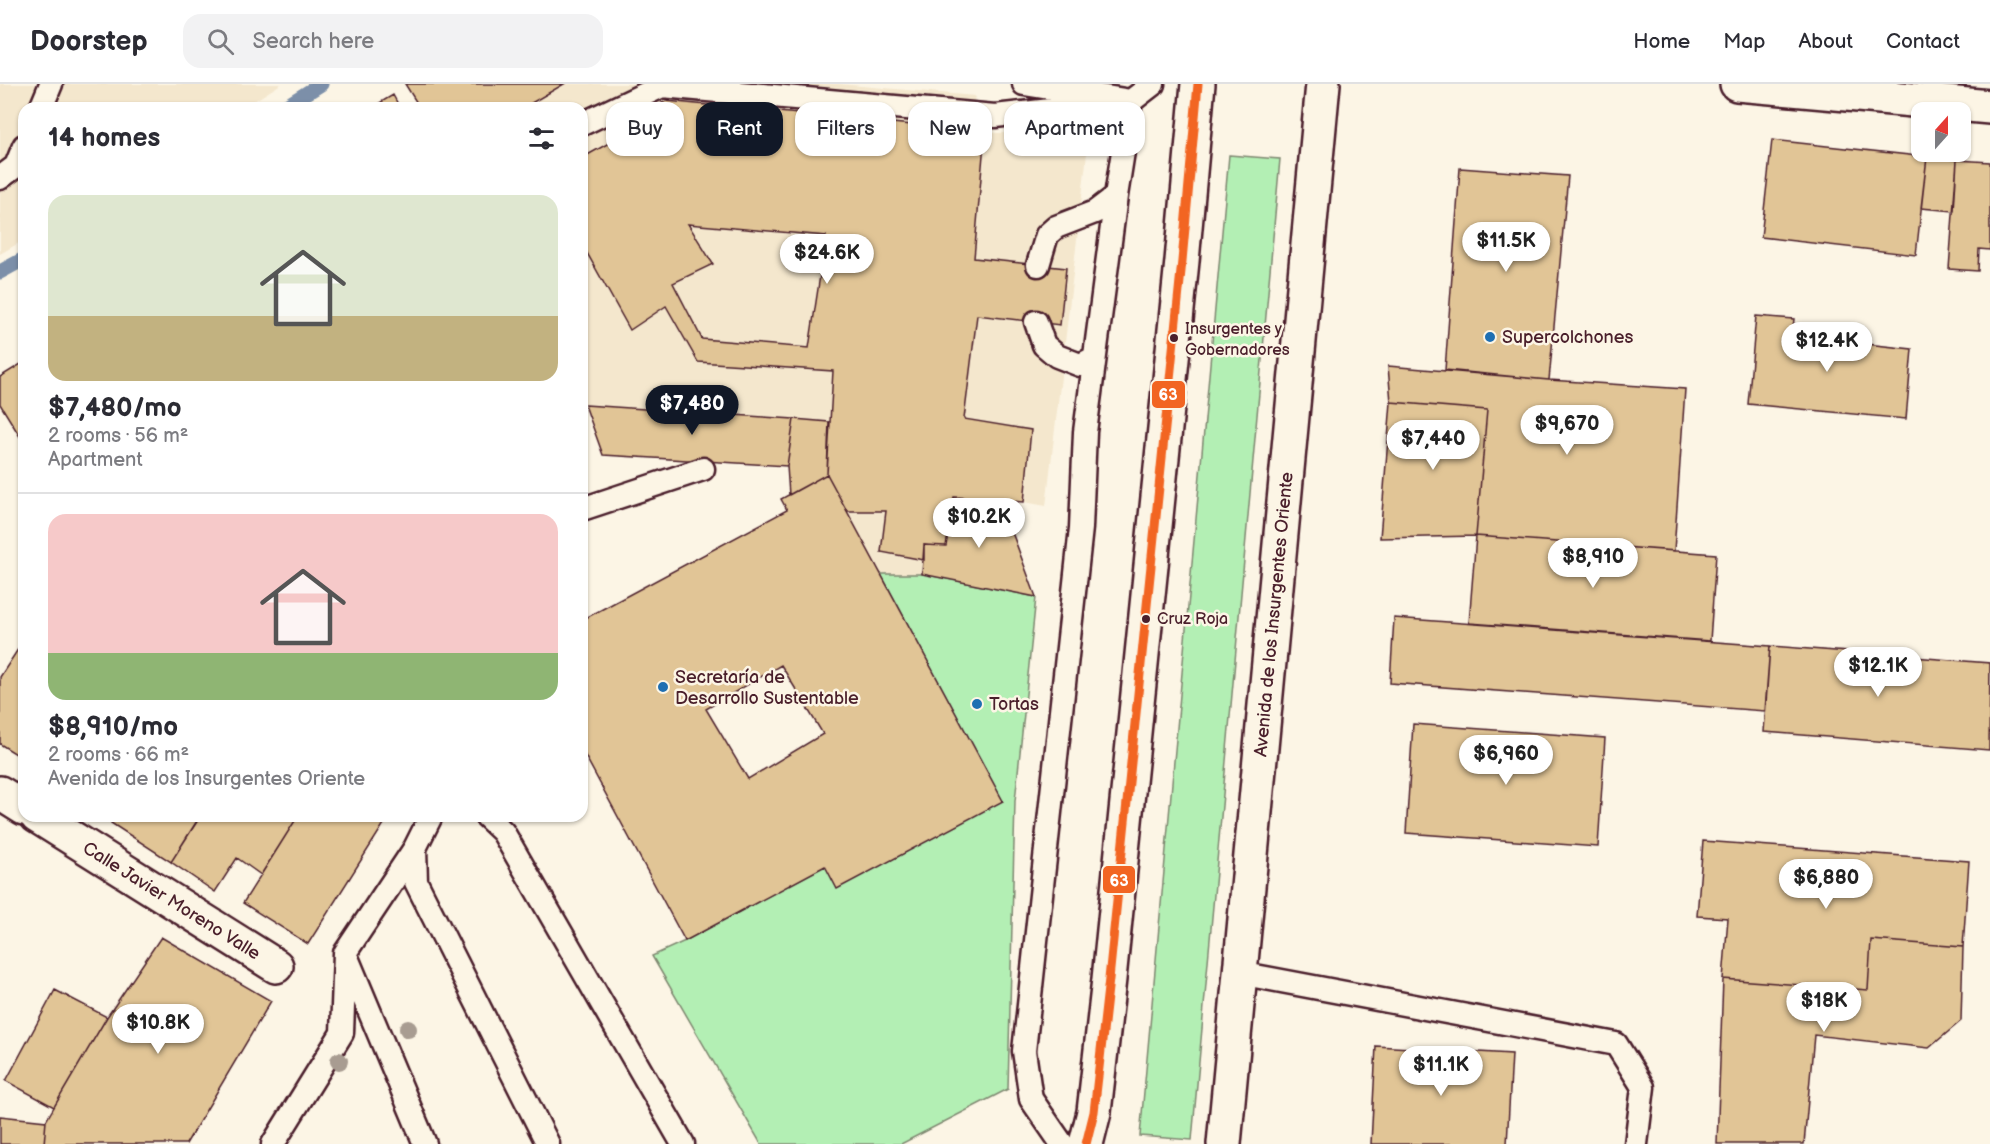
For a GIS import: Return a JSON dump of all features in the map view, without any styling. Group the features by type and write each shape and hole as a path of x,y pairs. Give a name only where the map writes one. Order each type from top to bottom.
{"main road":[{"path":"1086,1144 1094,1112 1109,979 1198,84"},
{"name":"Avenida de los Insurgentes Oriente","path":"1224,1144 1323,84"},
{"path":"1737,84 1990,107"},
{"path":"0,793 18,804"},
{"name":"Calle Javier Moreno Valle","path":"47,822 276,966"}],"lane":[{"path":"44,102 51,84"},
{"path":"1024,84 1131,101"},
{"path":"588,121 662,86 995,116 1131,101 1153,84"},
{"path":"1062,1144 1031,1099 1024,1051 1080,528 1085,432 1131,101"},
{"path":"0,178 16,166 18,161"},
{"path":"1038,265 1047,236 1056,227 1095,212 1116,196"},
{"path":"1036,322 1044,345 1057,356 1080,364 1094,358"},
{"path":"588,507 703,469"},
{"path":"273,1144 342,1033 345,953 415,848 428,822"},
{"path":"492,822 503,832 683,1144"},
{"path":"415,848 416,882 548,1144"},
{"path":"345,953 425,1144"},
{"path":"1239,973 1616,1044 1643,1087 1635,1144"}],"shaded area":[{"path":"0,84 281,84 252,102 18,102 18,244 0,254"},
{"path":"405,84 839,84 975,96 974,102 908,102 908,156 992,156 992,133 1004,133 1004,156 1087,156 1046,506 1024,502 954,497 924,560 922,574 881,574 827,474 794,419 588,405 588,102 416,102"}],"green space":[{"path":"1229,155 1280,159 1192,1140 1140,1136"},
{"path":"881,574 922,574 1036,597 1015,801 1008,1089 901,1144 761,1144 652,956 685,941 825,866 1002,800"}],"building":[{"path":"405,84 564,84 533,102 416,102"},
{"path":"393,95 397,102 381,102"},
{"path":"684,103 696,104 696,156 783,156 783,112 795,114 795,156 896,156 896,123 908,125 908,156 983,156 974,258 1066,268 1060,325 977,315 964,419 1031,430 1024,502 954,497 946,546 924,545 924,560 881,552 886,511 847,511 827,474 833,371 698,362 666,306 630,330 588,255 588,155 606,145 606,156 684,156","holes":["688,224 826,236 809,348 702,339 673,283 713,264"]},
{"path":"1772,140 1911,155 1911,162 1926,162 1916,255 1761,237"},
{"path":"1926,162 1957,162 1954,211 1921,208"},
{"path":"1957,162 1990,162 1990,250 1979,249 1978,271 1949,269"},
{"path":"1460,168 1568,176 1549,380 1445,370"},
{"path":"1756,316 1794,319 1792,336 1912,349 1906,419 1748,404"},
{"path":"18,366 18,433 0,404 0,377"},
{"path":"1388,366 1685,389 1674,551 1476,536 1487,410 1391,402"},
{"path":"1391,402 1487,410 1476,536 1380,538"},
{"path":"588,405 794,419 787,466 603,455 588,413"},
{"path":"794,419 829,422 827,474 789,495 787,466"},
{"name":"Secretaría de Desarrollo Sustentable","path":"827,474 1003,801 837,889 825,866 685,941 588,761 588,617 787,510 781,499","holes":["781,665 823,734 748,779 706,709"]},
{"path":"954,497 1000,500 1036,597 922,574 924,545 946,546"},
{"path":"1476,536 1716,554 1710,641 1469,623"},
{"path":"1394,618 1770,646 1765,711 1390,683"},
{"path":"1770,646 1990,663 1989,750 1764,732"},
{"path":"18,649 18,755 0,744 0,677"},
{"path":"1413,724 1605,738 1598,847 1406,833"},
{"path":"112,822 197,822 171,862"},
{"path":"196,822 294,822 261,875 237,858 215,892 171,862"},
{"path":"294,822 385,822 308,944 243,903"},
{"path":"1703,841 1969,861 1963,947 1871,940 1868,990 1723,979 1728,918 1697,916"},
{"path":"161,937 271,1001 186,1144 44,1144 46,1121 107,1017"},
{"path":"1871,940 1963,947 1961,1021 1929,1048 1814,1035 1804,1144 1717,1144 1723,979 1868,990"},
{"path":"55,990 107,1017 54,1107 6,1081"},
{"path":"1376,1046 1512,1054 1507,1144 1371,1144"},
{"path":"0,1116 46,1121 44,1144 0,1144"}],"waterway":[{"path":"292,102 321,84"},
{"path":"0,272 18,262"}],"transit line":[{"name":"63","path":"1086,1144 1094,1112 1109,979 1198,84"}],"place":[{"name":"Supercolchones","path":"1490,337"},
{"name":"Insurgentes y Gobernadores","path":"1174,338"},
{"name":"Cruz Roja","path":"1146,619"},
{"name":"Secretaría de Desarrollo Sustentable","path":"663,687"},
{"name":"Tortas","path":"977,704"}]}
